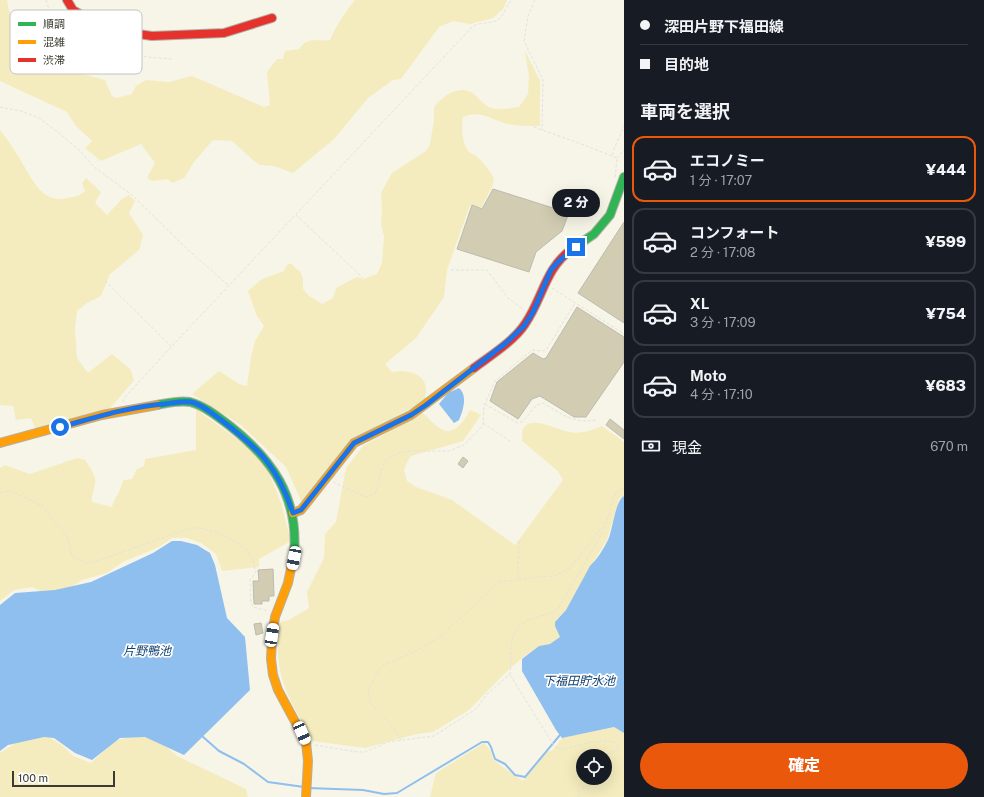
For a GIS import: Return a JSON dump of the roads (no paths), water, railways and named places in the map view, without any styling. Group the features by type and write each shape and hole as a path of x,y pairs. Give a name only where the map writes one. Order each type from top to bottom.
{"street":[{"path":"67,0 73,10"},
{"path":"142,35 152,36 224,33 272,18"},
{"path":"293,513 301,510 354,443 411,415 426,405 506,343 524,326 531,316 551,270 559,261 602,226 610,215 624,177"},
{"path":"0,443 119,411 148,405 192,402 202,406 244,438 266,459 280,480 293,513 295,534 294,558 287,589 276,616 271,644 271,668 281,695 306,743 306,797"}],"water":[{"path":"459,388 462,391 464,403 459,420 454,423 439,404 448,393"},
{"name":"下福田貯水池","path":"624,496 624,733 614,727 562,738 522,671 522,659 539,646 550,644 560,637 555,626 555,622 566,610 590,566 606,544 610,535 618,503"},
{"name":"片野鴨池","path":"172,541 181,541 197,545 210,553 215,565 227,618 245,637 250,690 184,755 145,737 120,738 92,760 75,753 54,738 44,737 8,745 0,751 0,605 15,593 55,590 91,582 153,553"}],"waterway":[{"path":"308,788 363,790 384,794 397,793 482,742 488,742 495,759 505,764 515,775 525,777 560,735"},
{"path":"202,736 219,751 244,764 268,782 304,787"}]}
